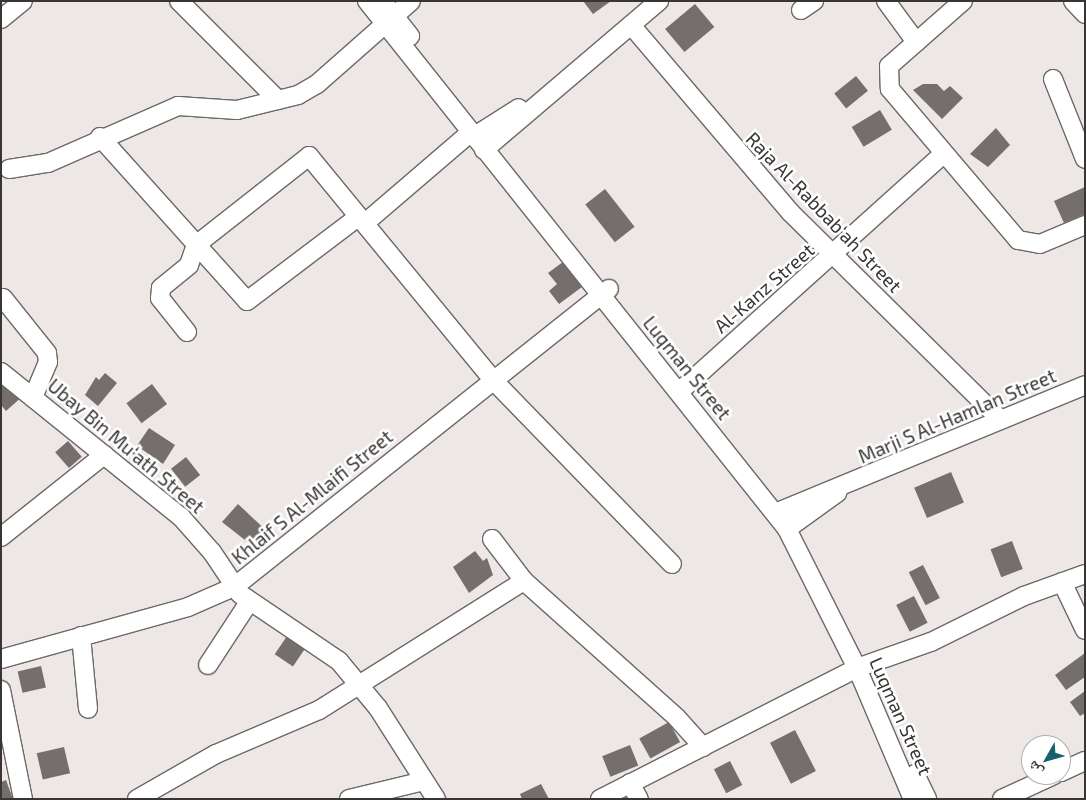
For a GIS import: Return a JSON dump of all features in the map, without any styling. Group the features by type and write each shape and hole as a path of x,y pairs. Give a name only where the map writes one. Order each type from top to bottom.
{"street":[{"path":"179,1 278,100"},
{"name":"Luqman Street","path":"367,1 389,20 480,138 683,388 791,527 927,799"},
{"name":"Luqman Street","path":"382,1 389,20"},
{"path":"9,169 48,163 100,137 178,106 237,110 278,100 317,84 411,1"},
{"path":"100,137 196,245 249,301 361,220 550,90 659,1"},
{"path":"886,1 916,42"},
{"path":"963,1 889,66 888,83 942,155 1010,234 1025,244 1040,244 1085,225"},
{"path":"1073,1 1085,14"},
{"name":"Raja Al-Rabbab‘ah Street","path":"631,25 734,149 834,256 999,418"},
{"path":"1053,79 1085,160"},
{"name":"Al-Kanz Street","path":"683,388 834,256 942,155"},
{"path":"187,332 160,298 161,288 189,265 196,245 309,156 492,379 672,564"},
{"name":"Khlaif S Al-Mlaifi Street","path":"1,658 188,607 234,587 492,379 605,292"},
{"path":"3,298 46,353 48,362 33,398"},
{"name":"Ubay Bin Mu‘ath Street","path":"1,372 181,517 212,552 234,587 249,602 312,640 360,682 436,799"},
{"name":"Marji S Al-Hamlan Street","path":"779,511 846,487 999,418 1085,386"},
{"path":"1,537 104,455"},
{"name":"Marji S Al-Hamlan Street","path":"791,527 846,487"},
{"path":"492,538 524,581 677,718 703,747"},
{"path":"600,799 862,667 1085,574"},
{"path":"137,799 216,754 319,710 360,682 524,581"},
{"path":"1062,582 1085,630"},
{"path":"208,666 249,602"},
{"path":"81,636 88,709"},
{"name":"Luqman Street","path":"862,667 914,799"},
{"path":"1,690 23,799"},
{"path":"1071,767 1085,761"},
{"path":"349,799 424,781"},
{"path":"630,783 639,799"},
{"path":"1002,799 1032,785"}],"building":[{"path":"583,1 611,1 593,14"},
{"path":"695,4 714,27 684,52 665,29"},
{"path":"856,76 868,91 846,108 834,94"},
{"path":"923,84 937,84 944,91 950,86 963,98 942,119 913,90"},
{"path":"880,110 892,130 864,147 852,127"},
{"path":"996,128 1010,145 988,167 970,154"},
{"path":"1085,187 1085,214 1064,223 1054,201"},
{"path":"605,189 635,227 615,242 585,204"},
{"path":"567,259 586,284 559,304 549,291 557,284 548,273"},
{"path":"105,373 117,383 98,406 85,395 96,377 99,380"},
{"path":"1,381 23,396 6,411 1,405"},
{"path":"152,384 167,404 141,423 126,403"},
{"path":"149,428 175,445 163,464 140,448 135,456 132,453"},
{"path":"68,441 82,457 69,468 55,452"},
{"path":"186,457 200,475 185,487 171,469"},
{"path":"951,472 964,502 927,518 914,488"},
{"path":"238,504 272,536 262,546 250,544 222,522"},
{"path":"1012,541 1023,569 1001,577 991,549"},
{"path":"475,551 483,561 487,558 493,575 469,593 453,567"},
{"path":"923,565 940,598 926,605 909,572"},
{"path":"914,596 928,623 910,632 896,605"},
{"path":"287,636 305,648 293,667 275,654"},
{"path":"1085,653 1085,677 1066,690 1055,675"},
{"path":"41,666 46,687 23,693 18,671"},
{"path":"1085,691 1085,713 1080,716 1070,702"},
{"path":"669,722 680,742 650,759 639,738"},
{"path":"795,730 816,771 791,784 770,743"},
{"path":"630,745 638,765 610,777 602,756"},
{"path":"64,747 70,773 43,780 37,753"},
{"path":"730,761 742,785 726,793 714,769"},
{"path":"6,780 13,799 1,799 1,782"},
{"path":"541,784 549,799 522,799 520,794"}]}
